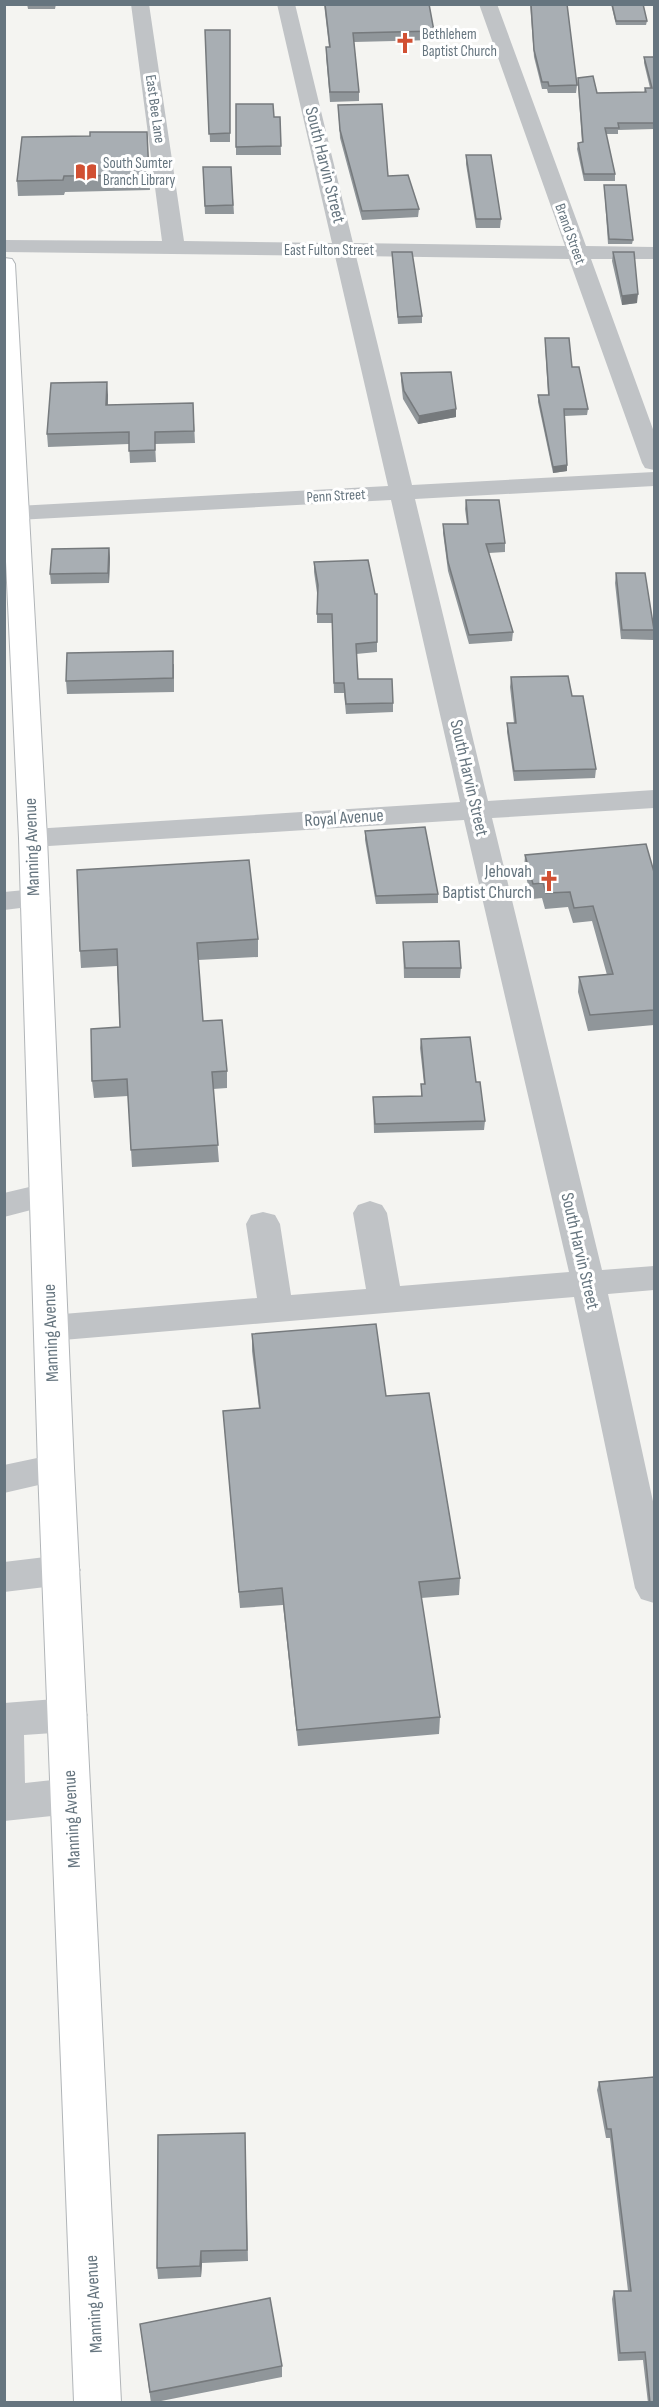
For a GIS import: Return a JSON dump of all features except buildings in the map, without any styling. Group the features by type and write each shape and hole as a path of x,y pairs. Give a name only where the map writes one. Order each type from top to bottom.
{"main road":[{"name":"Manning Avenue","path":"4,264 17,513 13,593 33,838 20,899 46,1195 98,2403"}],"street":[{"name":"East Bee Lane","path":"140,4 174,249"},
{"name":"South Harvin Street","path":"286,4 588,1283 654,1588"},
{"name":"Brand Street","path":"488,4 654,463"},
{"name":"East Fulton Street","path":"4,246 654,253"},
{"name":"Penn Street","path":"17,513 654,479"},
{"name":"Royal Avenue","path":"33,838 654,799"},
{"path":"4,1205 46,1195"},
{"path":"370,1213 385,1300"},
{"path":"263,1224 276,1309"},
{"path":"51,1328 654,1278"},
{"path":"4,1479 56,1468"},
{"path":"4,1577 62,1570"},
{"path":"4,1720 68,1715"},
{"path":"4,1727 5,1803 71,1796"}],"place":[{"name":"Bethlehem Baptist Church","path":"405,43"},
{"name":"South Sumter Branch Library","path":"86,172"},
{"name":"Jehovah Baptist Church","path":"549,881"}]}
